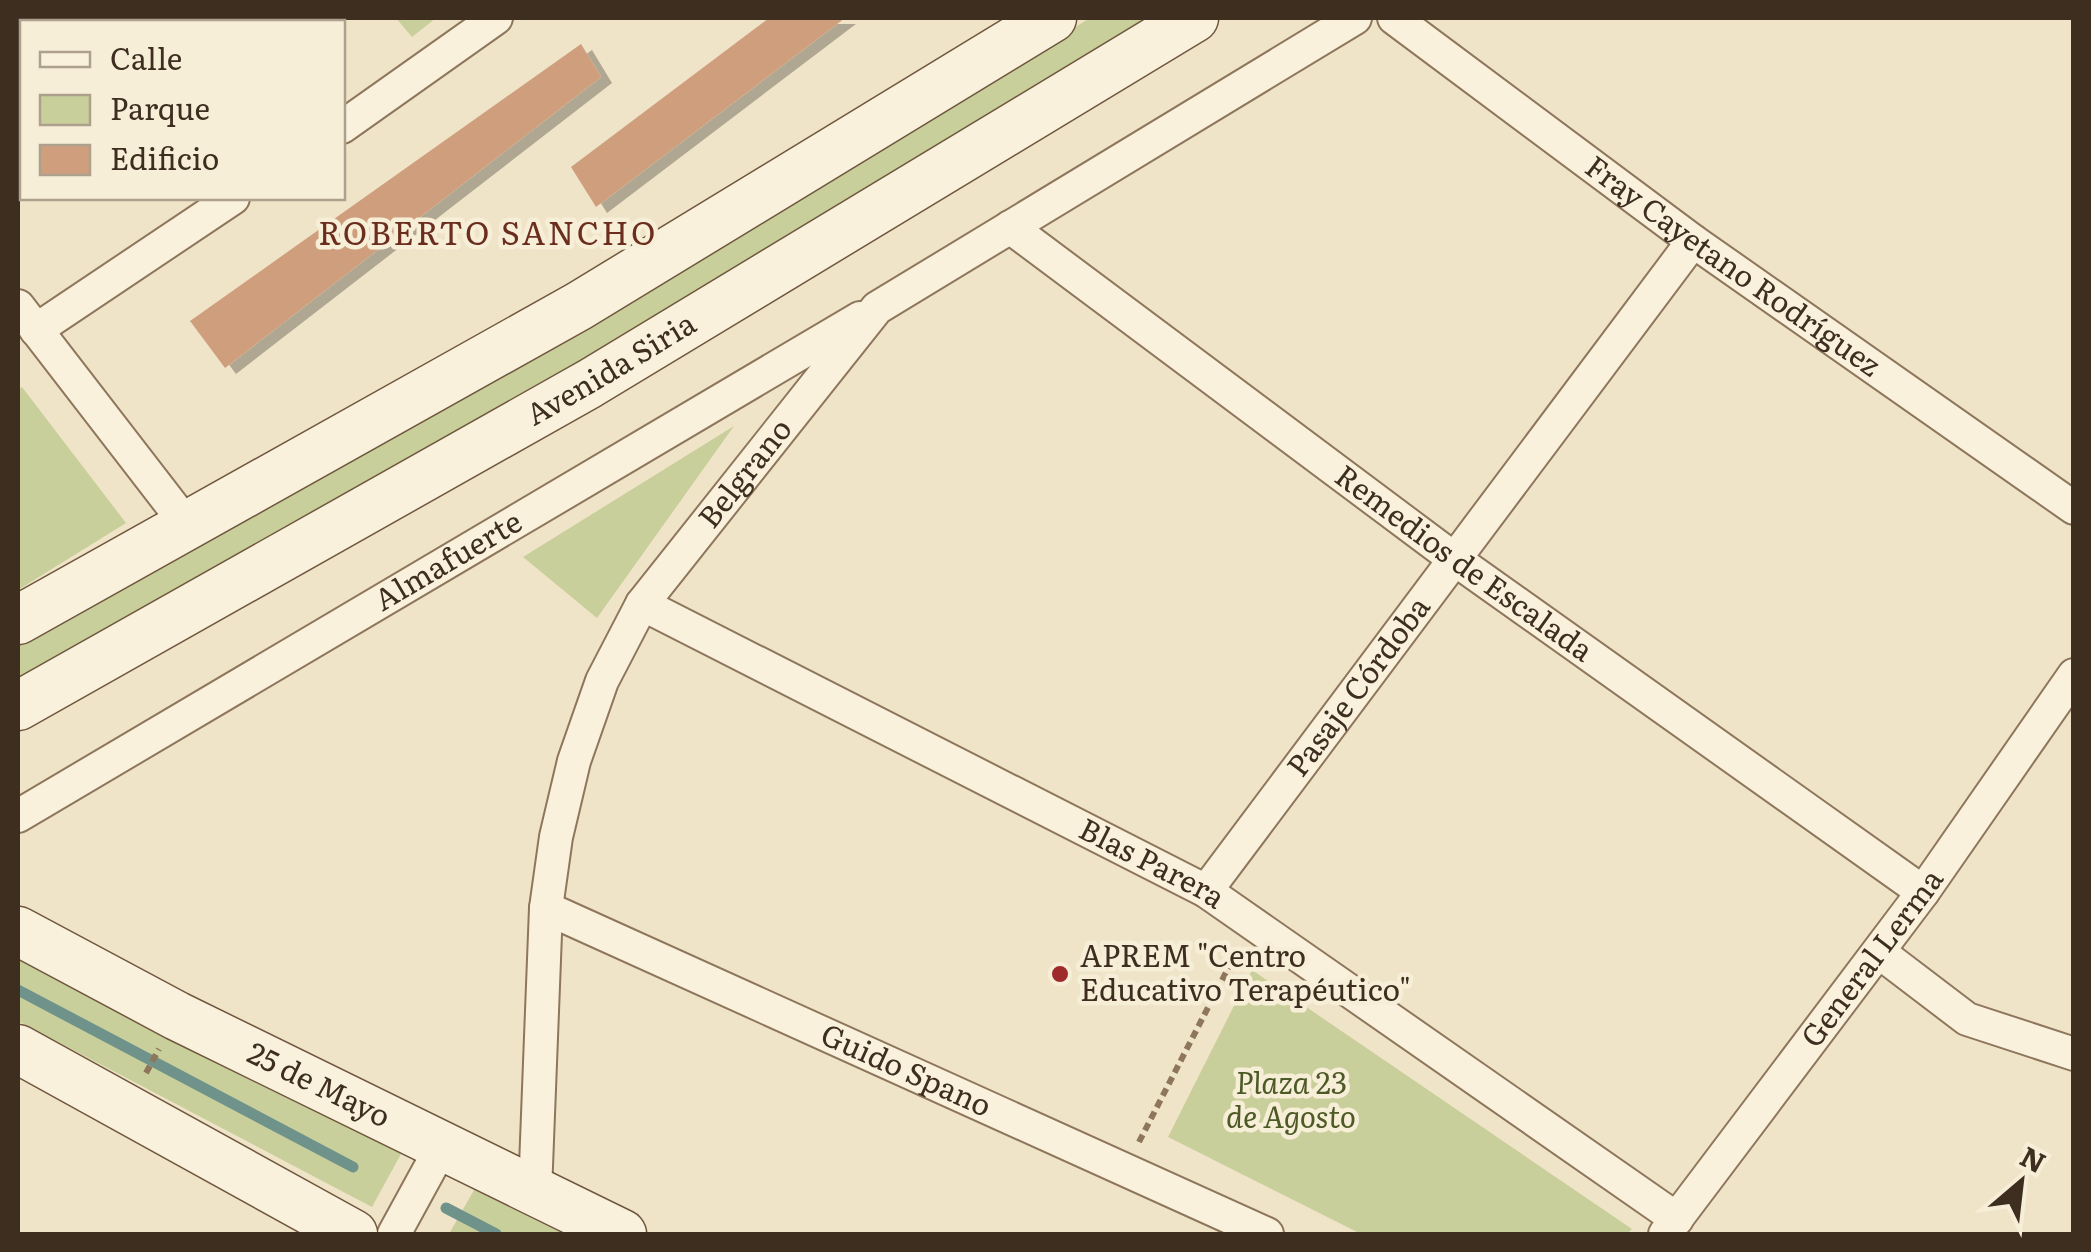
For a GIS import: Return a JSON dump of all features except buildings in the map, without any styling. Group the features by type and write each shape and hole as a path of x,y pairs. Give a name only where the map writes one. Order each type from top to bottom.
{"main road":[{"path":"18,620 579,306 1052,18"},
{"name":"Avenida Siria","path":"18,706 588,384 1194,18"},
{"name":"25 de Mayo","path":"18,931 433,1162 535,1192 622,1234"},
{"path":"18,1049 353,1234"}],"street":[{"path":"345,125 496,18"},
{"name":"Belgrano","path":"535,1192 546,908 574,760 602,681 642,604 877,308 1355,18"},
{"name":"Fray Cayetano Rodríguez","path":"1394,18 1693,241 2074,508"},
{"path":"187,524 27,318 230,200"},
{"name":"Remedios de Escalada","path":"1010,227 1453,558 1923,892"},
{"name":"Pasaje Córdoba","path":"1206,891 1693,241"},
{"name":"Almafuerte","path":"18,816 877,308"},
{"name":"Blas Parera","path":"642,604 1206,891 1671,1227"},
{"name":"General Lerma","path":"1671,1227 1923,892 2074,675"},
{"name":"Guido Spano","path":"546,908 1267,1234"},
{"path":"1878,952 1967,1019 2074,1054"},
{"path":"398,1227 433,1162"}],"path":[{"path":"1124,1170 1251,924"},
{"path":"145,1074 160,1048"}],"green space":[{"path":"396,18 436,18 412,37"},
{"path":"1090,18 1160,18 578,371 18,682 18,646 554,342"},
{"path":"22,387 126,523 18,590 18,390"},
{"path":"734,426 597,618 523,557"},
{"path":"18,955 401,1154 372,1207 18,1021"},
{"name":"Plaza 23 de Agosto","path":"1252,970 1632,1229 1627,1234 1361,1234 1168,1137"},
{"path":"474,1190 564,1234 449,1234"}],"waterway":[{"path":"18,990 353,1167"},
{"path":"446,1208 496,1234"}],"place":[{"name":"APREM \"Centro Educativo Terapéutico\"","path":"1060,974"}],"district":[{"name":"ROBERTO SANCHO","path":"488,234"}]}
